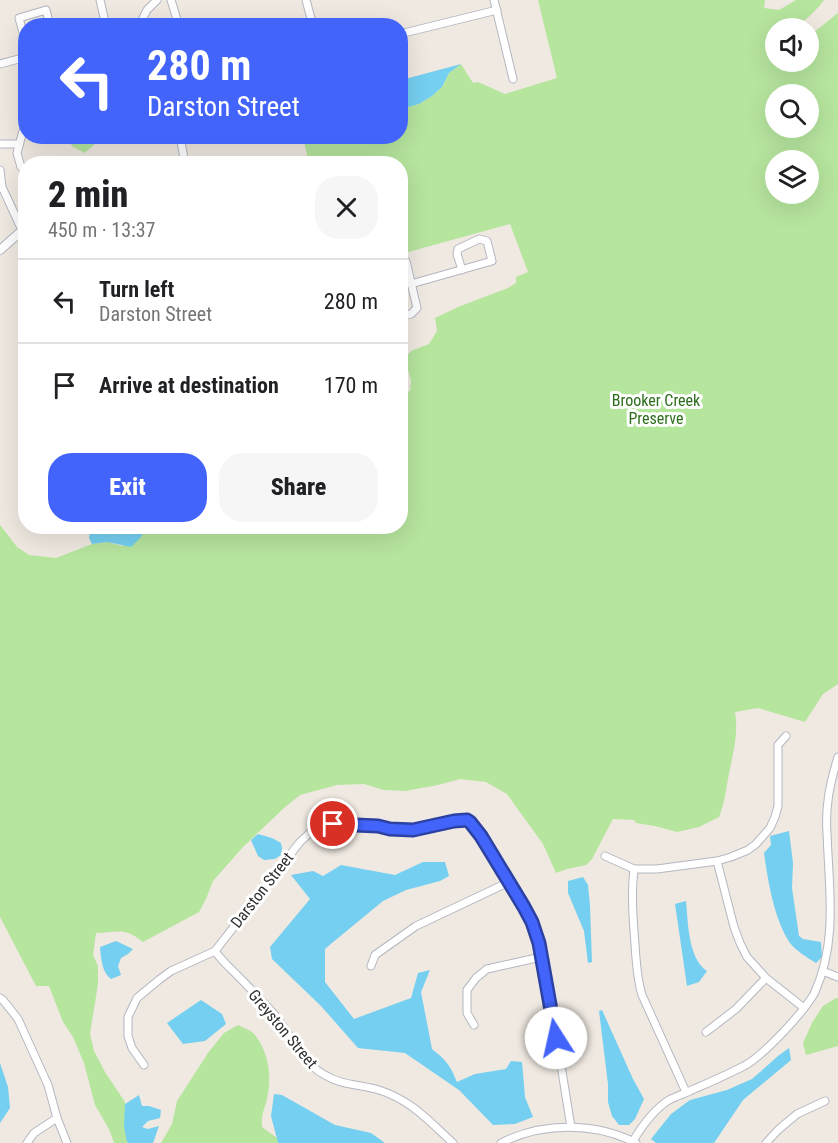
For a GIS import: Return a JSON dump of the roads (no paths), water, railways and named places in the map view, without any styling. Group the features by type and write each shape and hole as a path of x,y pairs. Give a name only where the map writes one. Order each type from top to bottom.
{"street":[{"path":"99,0 104,18"},
{"path":"143,18 157,0"},
{"path":"171,0 177,18"},
{"path":"306,0 311,18"},
{"path":"494,0 513,79"},
{"path":"19,18 46,10 48,18"},
{"path":"408,32 497,10"},
{"path":"0,64 18,59"},
{"path":"0,144 19,144 18,156"},
{"path":"0,170 3,187 18,217"},
{"path":"0,250 18,234"},
{"path":"411,284 462,270 492,261 487,241 479,239 458,249 457,254 462,270"},
{"path":"408,272 417,308 408,315"},
{"path":"605,856 634,869 717,861 748,850 770,828 775,817 778,806 778,745 786,736"},
{"path":"501,1143 535,1130 571,1127 603,1130 634,1142 642,1126 668,1101 747,1064 774,1042 804,1008 825,972 831,952 834,927 827,812 830,785 838,757"},
{"name":"Darston Street","path":"144,1065 132,1048 128,1036 128,1017 137,998 171,971 214,951 300,842 313,830 326,825 341,824 413,830 467,820 481,836 532,922 548,985 571,1127"},
{"path":"717,861 734,927 747,957 766,978 804,1008"},
{"path":"634,869 632,886 639,986 686,1092"},
{"path":"371,966 375,955 416,926 509,882"},
{"name":"Greyston Street","path":"214,951 275,1015 316,1070 348,1085 378,1090 401,1098 453,1143"},
{"path":"474,1025 467,1013 467,990 476,978 487,969 542,957"},
{"path":"825,972 838,977"},
{"path":"706,1032 736,1009 766,978"},
{"path":"0,998 18,1019 48,1085 57,1119 68,1143"},
{"path":"766,1143 797,1114 825,1101"},
{"path":"27,1143 34,1133 57,1119"}],"water":[{"path":"461,64 449,73 442,87 432,96 419,104 408,107 408,78"},
{"path":"90,534 143,534 131,547 107,542 92,544"},
{"path":"789,831 793,863 792,888 799,936 803,939 821,942 822,957 816,963 790,943 780,923 770,887 764,853 771,845 770,836"},
{"path":"258,834 281,843 281,855 275,859 264,860 258,856 251,840"},
{"path":"423,862 445,862 449,876 440,881 406,890 383,901 332,943 325,949 325,982 354,1019 411,998 418,973 430,970 421,992 432,1049 448,1064 457,1082 475,1074 506,1069 511,1061 522,1062 525,1097 533,1117 515,1124 493,1125 459,1090 405,1053 358,1048 321,1006 272,959 270,947 310,899 291,875 313,871 323,876 341,865 395,875"},
{"path":"583,877 588,885 590,906 592,962 588,963 584,931 568,893 568,881"},
{"path":"686,901 693,949 696,958 707,971 699,982 687,986 675,904"},
{"path":"116,941 133,949 121,958 118,966 121,975 111,979 104,969 100,947"},
{"path":"201,1000 222,1014 226,1024 205,1041 183,1044 167,1023"},
{"path":"602,1010 644,1099 635,1119 629,1125 619,1125 612,1116 608,1102 599,1011"},
{"path":"789,1048 791,1060 743,1100 714,1143 656,1143 651,1139 671,1114 690,1100 727,1090 752,1079"},
{"path":"0,1063 8,1087 10,1108 0,1123"},
{"path":"274,1094 282,1095 335,1125 371,1133 385,1143 278,1143 271,1116"},
{"path":"139,1095 142,1106 161,1110 160,1118 148,1121 142,1127 148,1129 159,1126 153,1143 127,1142 124,1127 125,1104"}],"park label":[{"name":"Brooker Creek Preserve","path":"656,409"}]}
